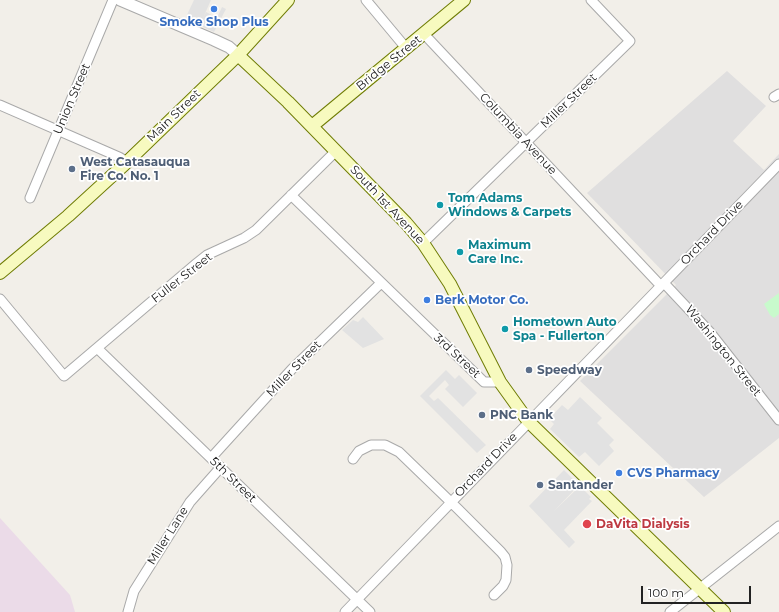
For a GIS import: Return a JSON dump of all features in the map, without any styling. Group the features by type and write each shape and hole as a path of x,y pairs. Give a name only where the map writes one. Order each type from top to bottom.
{"main road":[{"name":"Main Street","path":"0,273 68,216 126,162 238,55 288,0"},
{"name":"Bridge Street","path":"312,126 464,0"},
{"name":"South 1st Avenue","path":"238,55 312,126 406,223 423,243 450,284 500,382"},
{"path":"500,382 528,421 724,612"}],"street":[{"name":"Union Street","path":"30,198 113,0"},
{"path":"120,0 219,42 229,47 238,55"},
{"path":"366,0 406,48"},
{"name":"Miller Street","path":"423,243 630,41 591,0"},
{"name":"Columbia Avenue","path":"424,34 526,143 662,284"},
{"path":"0,106 119,157 126,162"},
{"name":"Fuller Street","path":"0,299 64,376 207,255 244,238 256,230 336,151"},
{"name":"Orchard Drive","path":"345,612 528,421 779,164"},
{"name":"3rd Street","path":"291,195 484,382 500,382"},
{"name":"Miller Street","path":"211,458 292,369 381,283"},
{"name":"Washington Street","path":"662,284 710,331 779,420"},
{"name":"5th Street","path":"97,348 370,612"},
{"path":"353,459 359,451 371,445 385,445 392,448 399,452 451,502 501,552 505,558 508,565 506,580 503,586 494,595"},
{"name":"Miller Lane","path":"128,612 134,591 190,502 221,467"},
{"path":"670,612 779,526"}],"shaded area":[{"path":"194,0 211,0 203,18 206,12 217,18 222,7 226,9 214,32 185,19"},
{"path":"727,71 766,106 733,141 764,170 779,154 779,438 704,497 580,381 676,285 587,193"},
{"path":"363,317 384,339 363,348 342,330 353,320 358,322"},
{"path":"446,370 455,379 459,375 477,393 463,407 445,389 449,385 445,380 429,396 434,401 438,398 486,445 477,453 420,396"},
{"path":"580,397 602,418 597,423 614,440 609,445 614,451 599,466 585,452 579,457 550,429 554,424 549,419 562,405 568,410"},
{"path":"564,470 579,485 554,511 580,486 591,497 589,499 592,501 564,530 575,542 569,548 529,506"},
{"path":"0,518 70,595 75,612 0,612"}],"green space":[{"path":"779,293 779,314 774,318 770,315 764,304"}],"place":[{"name":"Smoke Shop Plus","path":"214,9"},
{"name":"West Catasauqua Fire Co. No. 1","path":"72,169"},
{"name":"Tom Adams Windows & Carpets","path":"440,205"},
{"name":"Maximum Care Inc.","path":"460,252"},
{"name":"Berk Motor Co.","path":"427,300"},
{"name":"Hometown Auto Spa - Fullerton","path":"505,329"},
{"name":"Speedway","path":"529,370"},
{"name":"PNC Bank","path":"482,415"},
{"name":"CVS Pharmacy","path":"619,473"},
{"name":"Santander","path":"540,485"},
{"name":"DaVita Dialysis","path":"587,524"}]}
